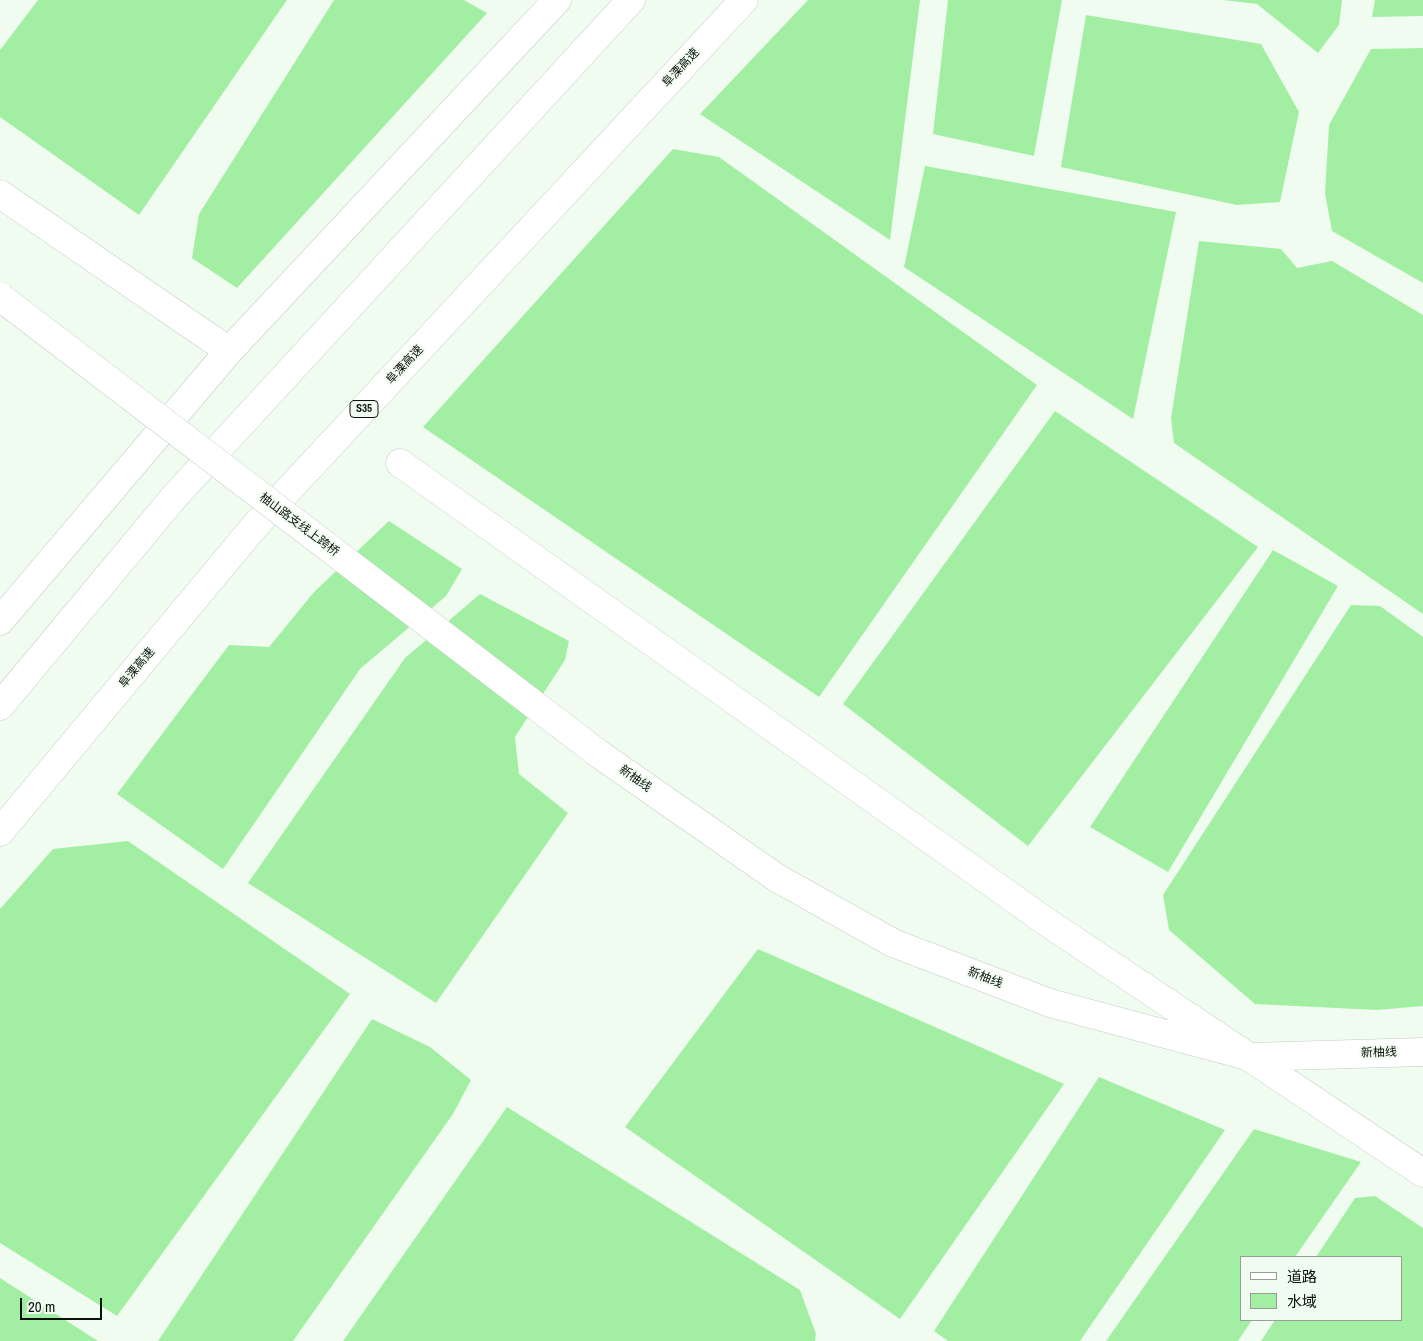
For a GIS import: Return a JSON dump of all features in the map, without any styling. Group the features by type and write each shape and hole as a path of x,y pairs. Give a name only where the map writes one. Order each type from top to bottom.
{"main road":[{"path":"0,621 229,351 557,0"},
{"path":"0,706 176,496 631,0"},
{"name":"阜溧高速","path":"0,832 254,527 744,0"},
{"path":"0,194 229,351"},
{"name":"柚山路支线上跨桥","path":"0,297 599,754"},
{"path":"400,463 1048,923 1423,1173"},
{"name":"新柚线","path":"599,754 777,878 893,942 1050,1003 1251,1057 1423,1052"}],"water":[{"path":"38,0 287,0 139,215 0,117 0,50"},
{"path":"334,0 464,0 487,13 237,288 192,258 199,214"},
{"path":"808,0 920,0 890,240 700,114"},
{"path":"948,0 1062,0 1034,156 933,134"},
{"path":"1223,0 1342,0 1339,25 1318,53 1257,4"},
{"path":"1375,0 1423,0 1423,16 1372,17"},
{"path":"1086,15 1261,44 1299,112 1280,202 1237,205 1061,167"},
{"path":"1423,48 1423,283 1332,231 1325,193 1329,125 1371,49"},
{"path":"673,149 719,157 1037,385 819,697 423,427"},
{"path":"925,166 1176,212 1133,419 904,267"},
{"path":"1199,241 1281,249 1297,268 1332,261 1423,315 1423,614 1174,443 1171,418"},
{"path":"1055,411 1258,547 1028,846 843,704"},
{"path":"389,521 462,569 446,596 360,669 223,869 117,794 229,645 269,647 314,592"},
{"path":"1273,550 1338,586 1168,872 1090,827"},
{"path":"480,594 569,641 565,660 515,737 519,774 568,813 436,1003 248,883 405,658"},
{"path":"1351,605 1380,606 1423,637 1423,1006 1377,1010 1255,1004 1169,930 1163,895"},
{"path":"128,841 350,994 117,1316 0,1243 0,909 53,849"},
{"path":"758,949 1064,1084 900,1319 625,1127"},
{"path":"372,1019 430,1047 471,1080 453,1114 293,1341 158,1341"},
{"path":"1099,1077 1225,1130 1080,1341 948,1341 934,1331"},
{"path":"507,1107 800,1290 816,1334 815,1341 343,1341"},
{"path":"1254,1129 1361,1162 1296,1256 1240,1256 1240,1321 1251,1321 1238,1341 1106,1341"},
{"path":"1375,1196 1423,1228 1423,1341 1261,1341 1274,1321 1403,1321 1403,1256 1317,1256 1355,1198"},
{"path":"0,1278 98,1341 0,1341"}]}
